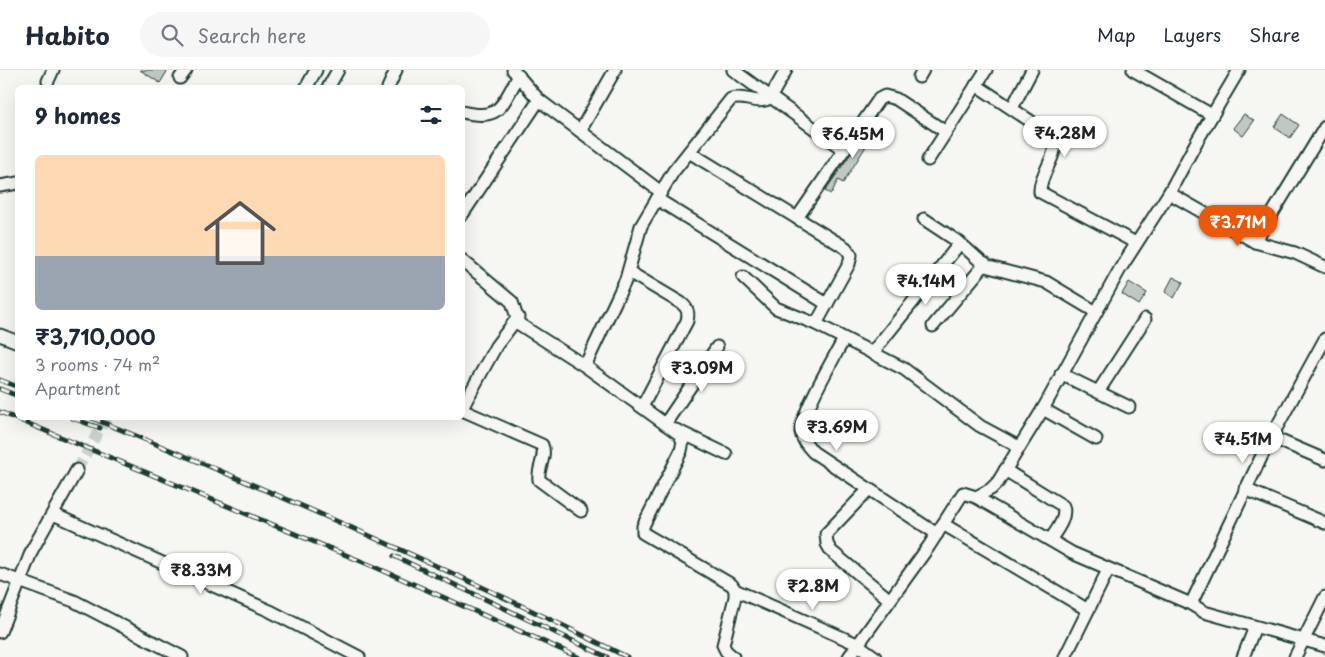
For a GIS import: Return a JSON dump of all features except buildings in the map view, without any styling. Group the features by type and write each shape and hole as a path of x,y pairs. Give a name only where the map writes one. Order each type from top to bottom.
{"street":[{"path":"48,81 54,70"},
{"path":"308,85 316,70"},
{"path":"330,85 338,70"},
{"path":"389,85 396,70"},
{"path":"580,131 615,70"},
{"path":"733,70 844,150"},
{"path":"585,366 629,272 642,226 673,172 731,99 738,96 760,102 770,98 786,70"},
{"path":"928,160 986,70"},
{"path":"1012,108 1032,70"},
{"path":"1133,70 1212,114"},
{"path":"976,497 991,489 1043,409 1136,243 1169,193 1212,114 1240,70"},
{"path":"465,113 485,116 497,111 516,73 539,100 659,196 827,304"},
{"path":"976,85 1054,136 1056,142 1042,177 1040,192 1136,243"},
{"path":"797,218 880,99 885,96 896,99 946,132"},
{"path":"465,211 539,100"},
{"path":"1255,242 1325,127"},
{"path":"689,152 846,248 851,255 849,264 816,324"},
{"path":"0,186 15,184"},
{"path":"1169,193 1255,242 1301,255 1325,267"},
{"path":"924,219 960,243 985,264 1046,282 1096,312"},
{"path":"872,352 960,243"},
{"path":"465,264 512,302 519,324 585,366 668,426 683,441 681,451 643,526 643,533 725,580 735,590 857,644 875,657"},
{"path":"933,326 985,264"},
{"path":"629,272 681,303 686,307 688,314 687,321 642,407"},
{"path":"743,277 776,308 816,324 904,369 980,426 1019,446"},
{"path":"465,403 496,346 518,317"},
{"path":"1098,392 1145,319"},
{"path":"0,335 15,341"},
{"path":"844,339 805,418 801,434 813,452 869,489 1088,610"},
{"path":"1191,604 1271,437 1325,339"},
{"path":"668,426 717,347"},
{"path":"1061,374 1129,407"},
{"path":"1043,409 1096,439"},
{"path":"465,410 542,446 545,452 538,472 539,480 581,511"},
{"path":"668,426 726,454"},
{"path":"1271,437 1325,460"},
{"path":"0,632 32,550 77,470"},
{"path":"1005,470 1063,506 1065,511 1062,519 1050,540"},
{"path":"869,489 826,534 827,544 831,551 890,600"},
{"path":"1245,489 1325,522"},
{"path":"849,657 940,529 963,493 976,497 1050,540 1108,570 1191,604 1204,612 1325,646"},
{"path":"53,514 270,611 359,657"},
{"path":"1065,657 1108,570"},
{"path":"0,574 74,600 182,657"},
{"path":"733,657 726,651 723,645 735,590"},
{"path":"1295,657 1325,597"},
{"path":"1243,657 1255,627"}],"tunnel":[{"path":"77,470 105,420"}],"railway":[{"path":"0,380 15,386"},
{"path":"0,389 15,395"},
{"path":"0,412 15,418"},
{"path":"19,420 375,567 578,657"},
{"path":"78,420 100,428"},
{"path":"97,420 362,532 495,593 627,657"},
{"path":"394,556 607,657"}]}
